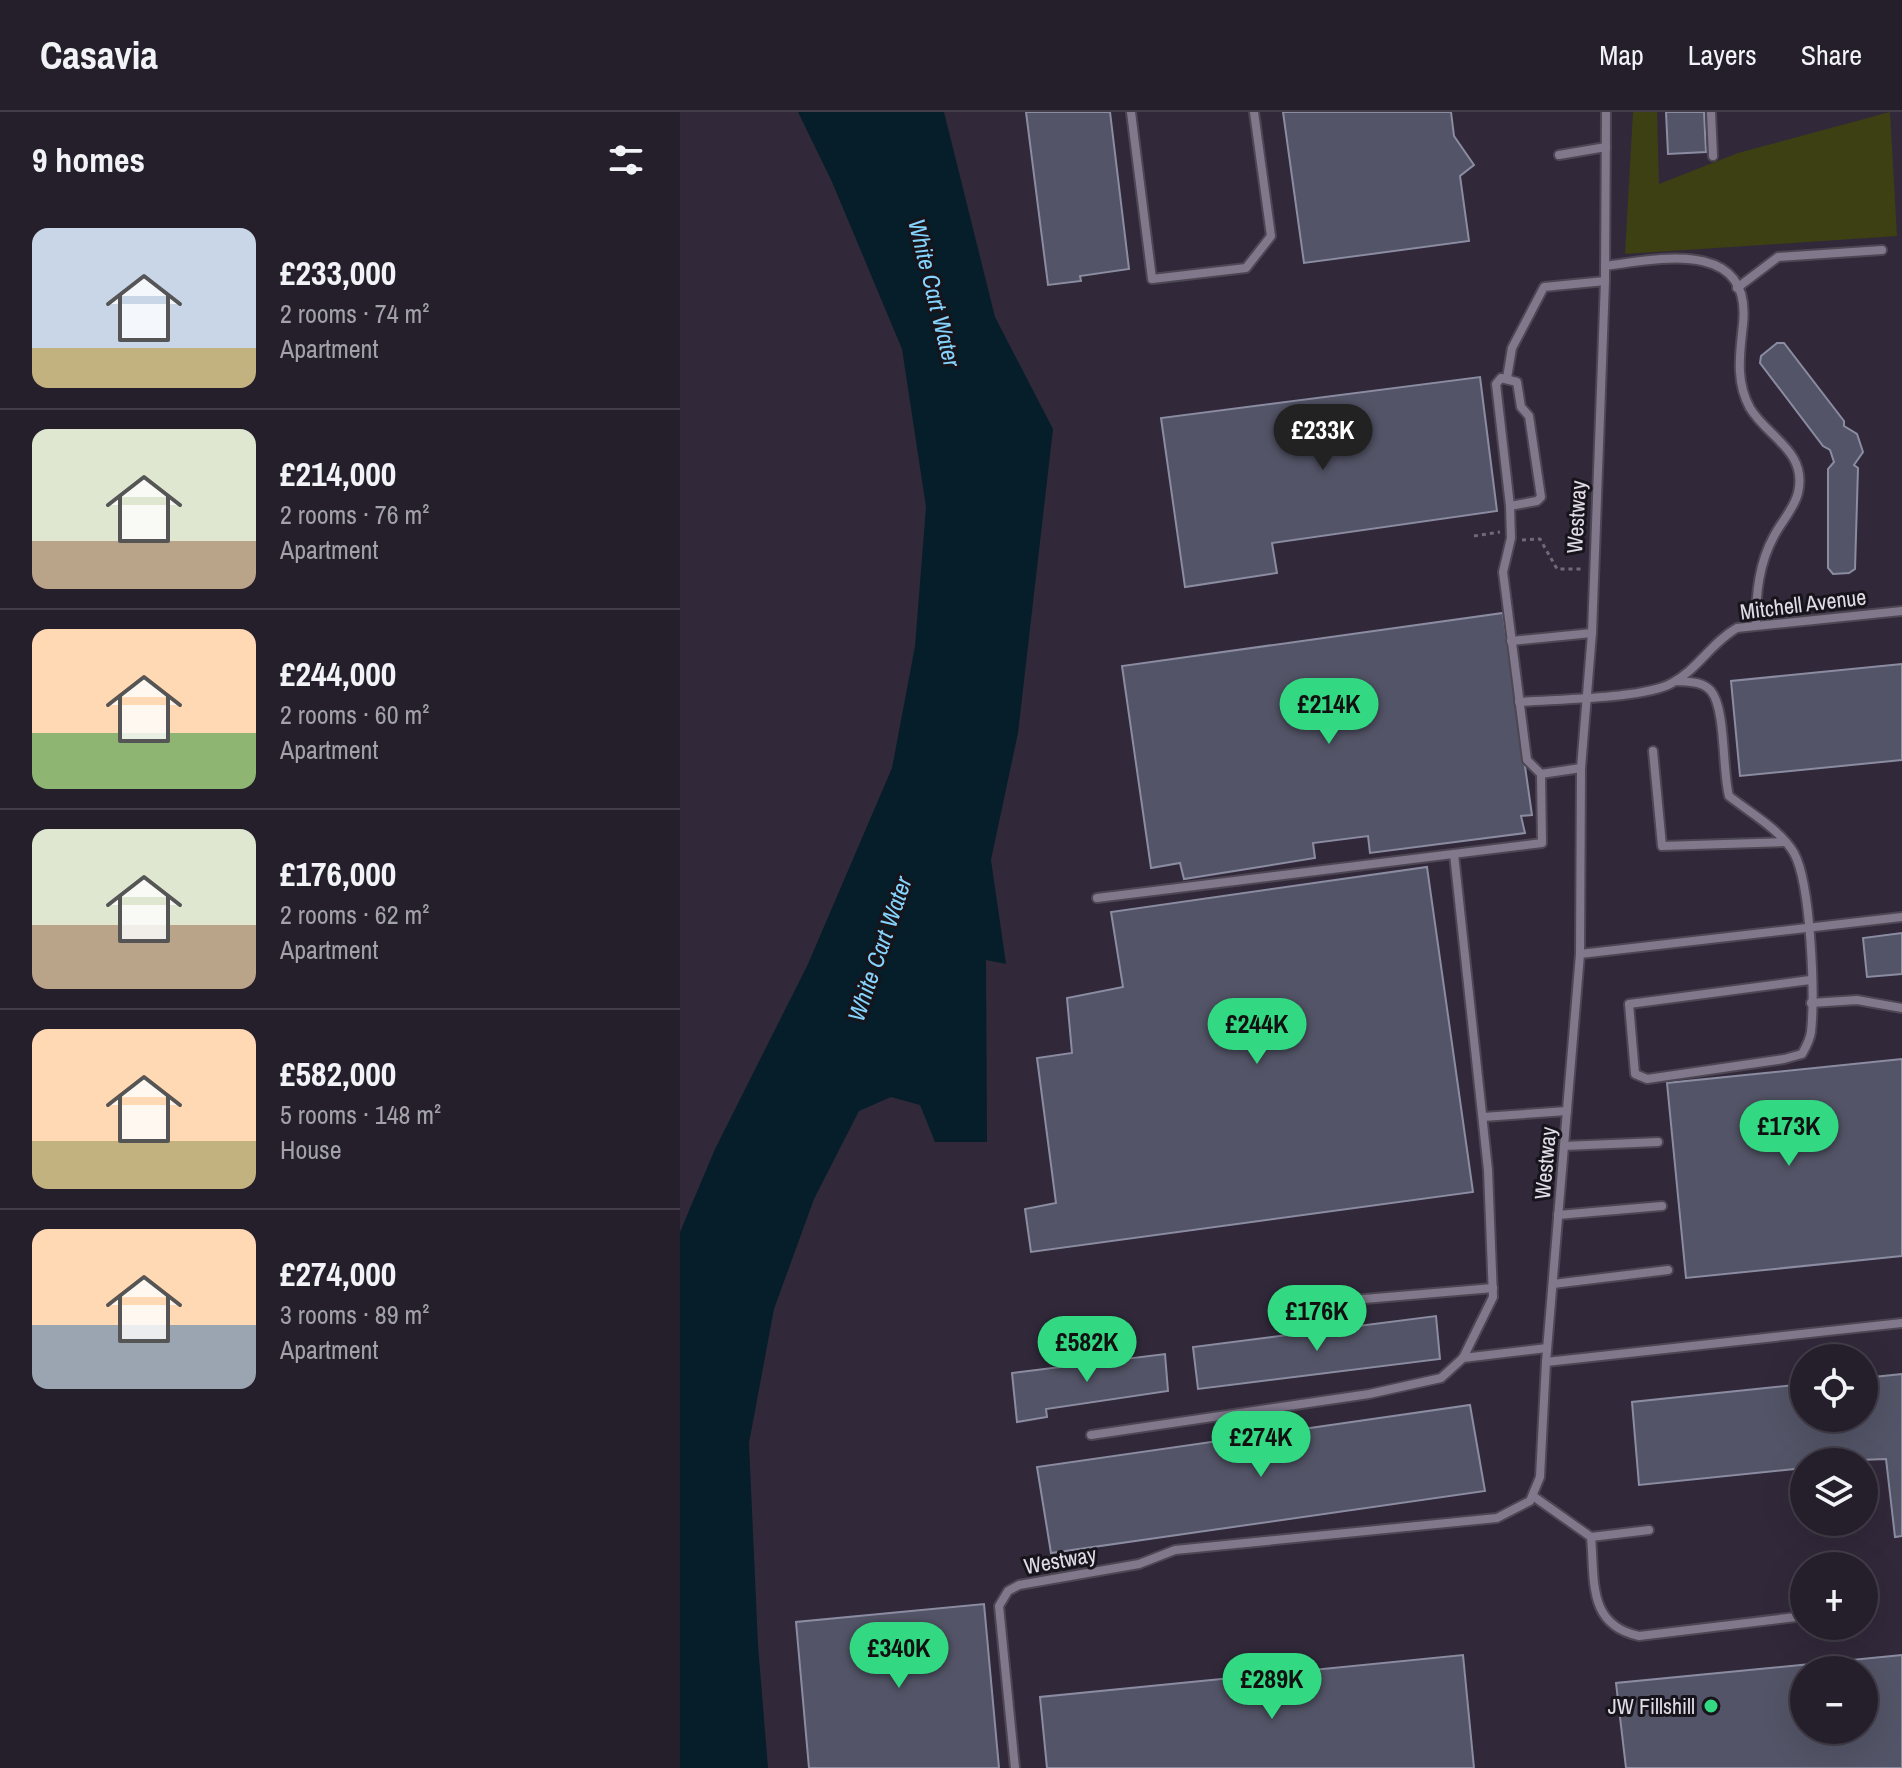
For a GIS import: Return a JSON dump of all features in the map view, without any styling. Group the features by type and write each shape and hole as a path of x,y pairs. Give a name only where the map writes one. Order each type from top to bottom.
{"lane":[{"path":"1131,112 1152,279 1246,268 1271,236 1254,112"},
{"name":"Westway","path":"1015,1768 999,1606 1008,1591 1019,1585 1139,1564 1175,1550 1497,1518 1514,1512 1533,1496 1540,1477 1547,1348 1580,954 1581,768 1592,633 1605,281 1606,112"},
{"path":"1711,112 1713,156"},
{"path":"1559,155 1606,147"},
{"path":"1737,288 1778,257 1882,250"},
{"path":"1605,266 1690,258 1712,262 1730,275 1737,288 1744,318 1739,365 1741,389 1751,410 1793,455 1798,474 1798,494 1765,553 1756,596 1756,624"},
{"path":"1507,378 1512,348 1544,287 1605,281"},
{"path":"1097,898 1542,843 1541,774 1527,760 1503,572 1511,538 1510,506 1496,384 1497,380 1507,378 1517,382 1521,407 1529,416 1541,497 1537,501 1510,506"},
{"name":"Mitchell Avenue","path":"1519,702 1652,691 1689,673 1724,635 1756,624 1902,611"},
{"path":"1511,641 1592,633"},
{"path":"1676,681 1700,683 1712,692 1719,713 1729,796 1785,842 1793,851 1804,875 1808,927 1812,1030 1802,1054 1647,1079 1635,1074 1629,1004 1810,980"},
{"path":"1653,751 1662,846 1785,842"},
{"path":"1541,774 1581,768"},
{"path":"1091,1435 1369,1394 1441,1378 1463,1358 1493,1297 1493,1288 1483,1117 1454,854"},
{"path":"1580,954 1902,917"},
{"path":"1811,1003 1857,1000 1902,1008"},
{"path":"1483,1117 1567,1111"},
{"path":"1564,1146 1658,1142"},
{"path":"1558,1215 1662,1206"},
{"path":"1553,1284 1668,1270"},
{"path":"1317,1303 1493,1288"},
{"path":"1546,1362 1902,1323"},
{"path":"1463,1358 1547,1348"},
{"path":"1533,1496 1591,1537 1649,1530"},
{"path":"1591,1537 1596,1598 1605,1621 1619,1632 1639,1636 1790,1618"}],"path":[{"path":"1474,536 1499,532 1511,538 1540,539 1557,569 1592,568"}],"green space":[{"path":"1633,112 1657,112 1659,184 1738,153 1890,112 1897,236 1625,254"}],"water":[{"name":"White Cart Water","path":"798,112 944,112 995,317 1053,429 1018,733 991,860 1006,964 986,960 987,1142 935,1142 920,1105 891,1097 859,1111 814,1199 774,1309 749,1443 758,1645 768,1768 680,1768 680,1232 715,1149 808,964 892,768 915,646 926,507 902,349 832,182"}],"building":[{"path":"1026,112 1110,112 1129,269 1080,276 1081,281 1048,285"},
{"path":"1283,112 1451,112 1454,136 1474,165 1460,176 1469,241 1304,263"},
{"path":"1666,112 1704,112 1706,152 1668,154"},
{"path":"1777,343 1784,343 1844,421 1844,426 1857,434 1863,452 1854,465 1858,468 1855,569 1849,573 1833,574 1828,568 1828,469 1834,462 1830,450 1823,446 1760,363 1761,356"},
{"path":"1480,377 1497,511 1272,543 1277,573 1185,587 1161,418"},
{"path":"1503,613 1532,815 1521,816 1525,833 1370,853 1368,836 1313,843 1315,858 1184,879 1180,863 1151,868 1122,666"},
{"path":"1902,664 1902,760 1740,776 1731,681"},
{"path":"1427,867 1473,1192 1031,1252 1025,1209 1056,1203 1037,1058 1072,1053 1067,998 1123,987 1111,912"},
{"path":"1902,933 1902,974 1867,977 1863,938"},
{"path":"1902,1059 1902,1256 1686,1278 1667,1083"},
{"path":"1436,1316 1440,1359 1198,1389 1193,1347"},
{"path":"1165,1354 1168,1391 1046,1409 1047,1417 1017,1422 1012,1373"},
{"path":"1902,1374 1902,1536 1895,1537 1886,1459 1878,1459 1878,1448 1790,1448 1790,1469 1639,1485 1632,1402 1790,1385 1790,1432 1878,1432 1878,1377"},
{"path":"1470,1405 1485,1491 1051,1553 1037,1467"},
{"path":"984,1604 999,1768 809,1768 796,1622"},
{"path":"1463,1655 1474,1768 1047,1768 1040,1697"},
{"name":"JW Fillshill","path":"1902,1655 1902,1768 1626,1768 1616,1683 1790,1666 1790,1744 1878,1744 1878,1657"}],"place":[{"name":"JW Fillshill","path":"1711,1706"}]}
